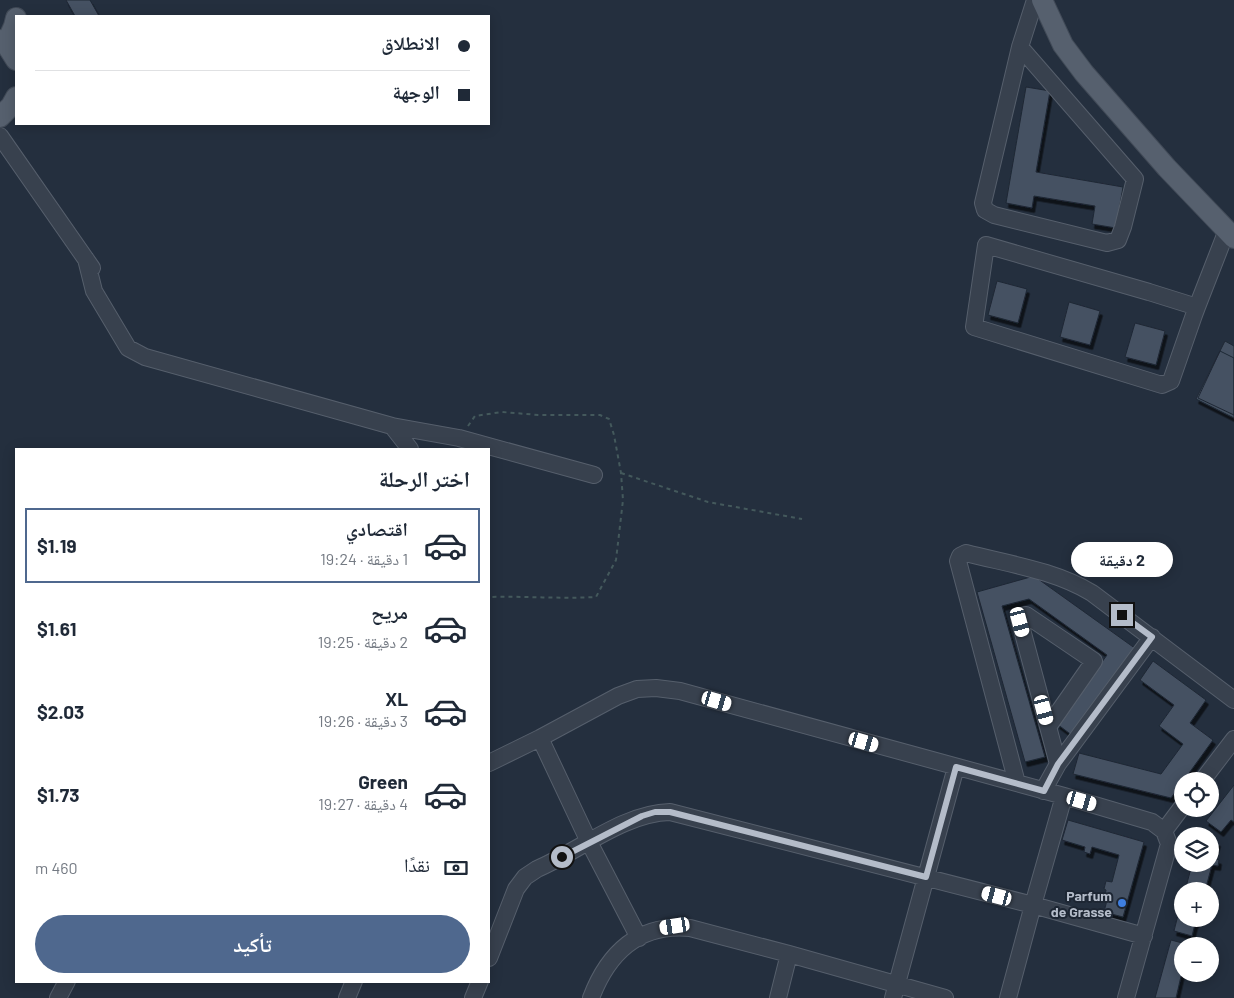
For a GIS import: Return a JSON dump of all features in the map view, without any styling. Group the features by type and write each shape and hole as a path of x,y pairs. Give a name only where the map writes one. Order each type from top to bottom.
{"main road":[{"path":"17,15 21,0"},
{"path":"1042,0 1063,45 1084,73 1167,168 1230,234"},
{"path":"7,48 15,22"},
{"path":"0,117 15,99"}],"street":[{"path":"1020,47 1135,179 1124,227 1118,240 1107,243 994,215 985,210 983,203 1020,47 1035,0"},
{"path":"0,136 103,284"},
{"path":"1197,307 986,245 974,326 1162,385 1171,381 1197,307 1230,234"},
{"path":"86,259 94,291 128,348 145,357 392,426 459,438 594,475"},
{"path":"392,426 409,448"},
{"path":"1017,783 958,561 960,556 966,553 1059,577 1077,584 1152,637 1234,700"},
{"path":"1048,727 1094,661 1026,615 1019,617 1020,622 1048,727 1058,764"},
{"path":"1044,791 1058,764 1152,637"},
{"path":"490,763 618,696 637,689 680,690 1152,822 1164,831 1169,844 1126,998"},
{"path":"540,738 589,842 639,938"},
{"path":"1209,772 1234,739"},
{"path":"894,991 956,767"},
{"path":"1008,998 1032,905 1064,796"},
{"path":"490,955 516,889 526,877 537,869 589,842 642,816 655,812 670,812 926,877 1144,936"},
{"path":"1164,831 1174,817"},
{"path":"591,998 605,967 625,947 639,938 675,926 690,928 789,954 894,991 945,998"},
{"path":"778,998 789,954"},
{"path":"58,998 66,983"},
{"path":"347,998 353,983"},
{"path":"473,998 479,983"}],"path":[{"path":"459,438 475,416 502,412 538,415 600,414 609,419 614,435 621,473 623,500 616,560 596,597 490,597"},
{"path":"621,473 708,502 802,519"}],"building":[{"path":"66,0 90,0 98,15 74,15"},
{"path":"1026,87 1050,91 1036,172 1123,187 1116,228 1092,224 1095,206 1034,196 1032,208 1006,203"},
{"path":"997,281 1027,289 1018,323 988,315"},
{"path":"1069,302 1100,311 1090,345 1060,337"},
{"path":"1135,323 1165,331 1156,365 1125,357"},
{"path":"1225,341 1234,346 1234,418 1196,399"},
{"path":"1220,351 1234,358 1234,415 1198,398"},
{"path":"1034,576 1136,649 1073,736 1057,724 1107,655 1029,599 1002,606 1045,757 1025,762 977,592"},
{"path":"1153,661 1206,700 1190,723 1213,740 1190,772 1174,772 1174,794 1171,798 1073,774 1079,753 1161,774 1183,744 1159,726 1174,705 1140,680"},
{"path":"1234,785 1234,822 1231,820 1221,832 1219,827 1214,827 1206,821 1209,817 1219,817 1219,804"},
{"path":"1068,820 1144,842 1123,917 1104,912 1108,896 1105,895 1106,890 1104,889 1106,881 1112,882 1119,855 1092,847 1090,854 1084,852 1085,847 1062,840"},
{"path":"1190,872 1210,872 1207,882 1187,882"},
{"path":"1175,927 1194,927 1192,936 1174,931"},
{"path":"1171,940 1174,941 1174,982 1180,982 1176,998 1155,998"}],"place":[{"name":"Parfum de Grasse","path":"1122,903"}],"route":[{"path":"562,857 642,816 655,812 670,812 926,877 956,767 1044,791 1058,764 1152,637 1122,615"}]}
